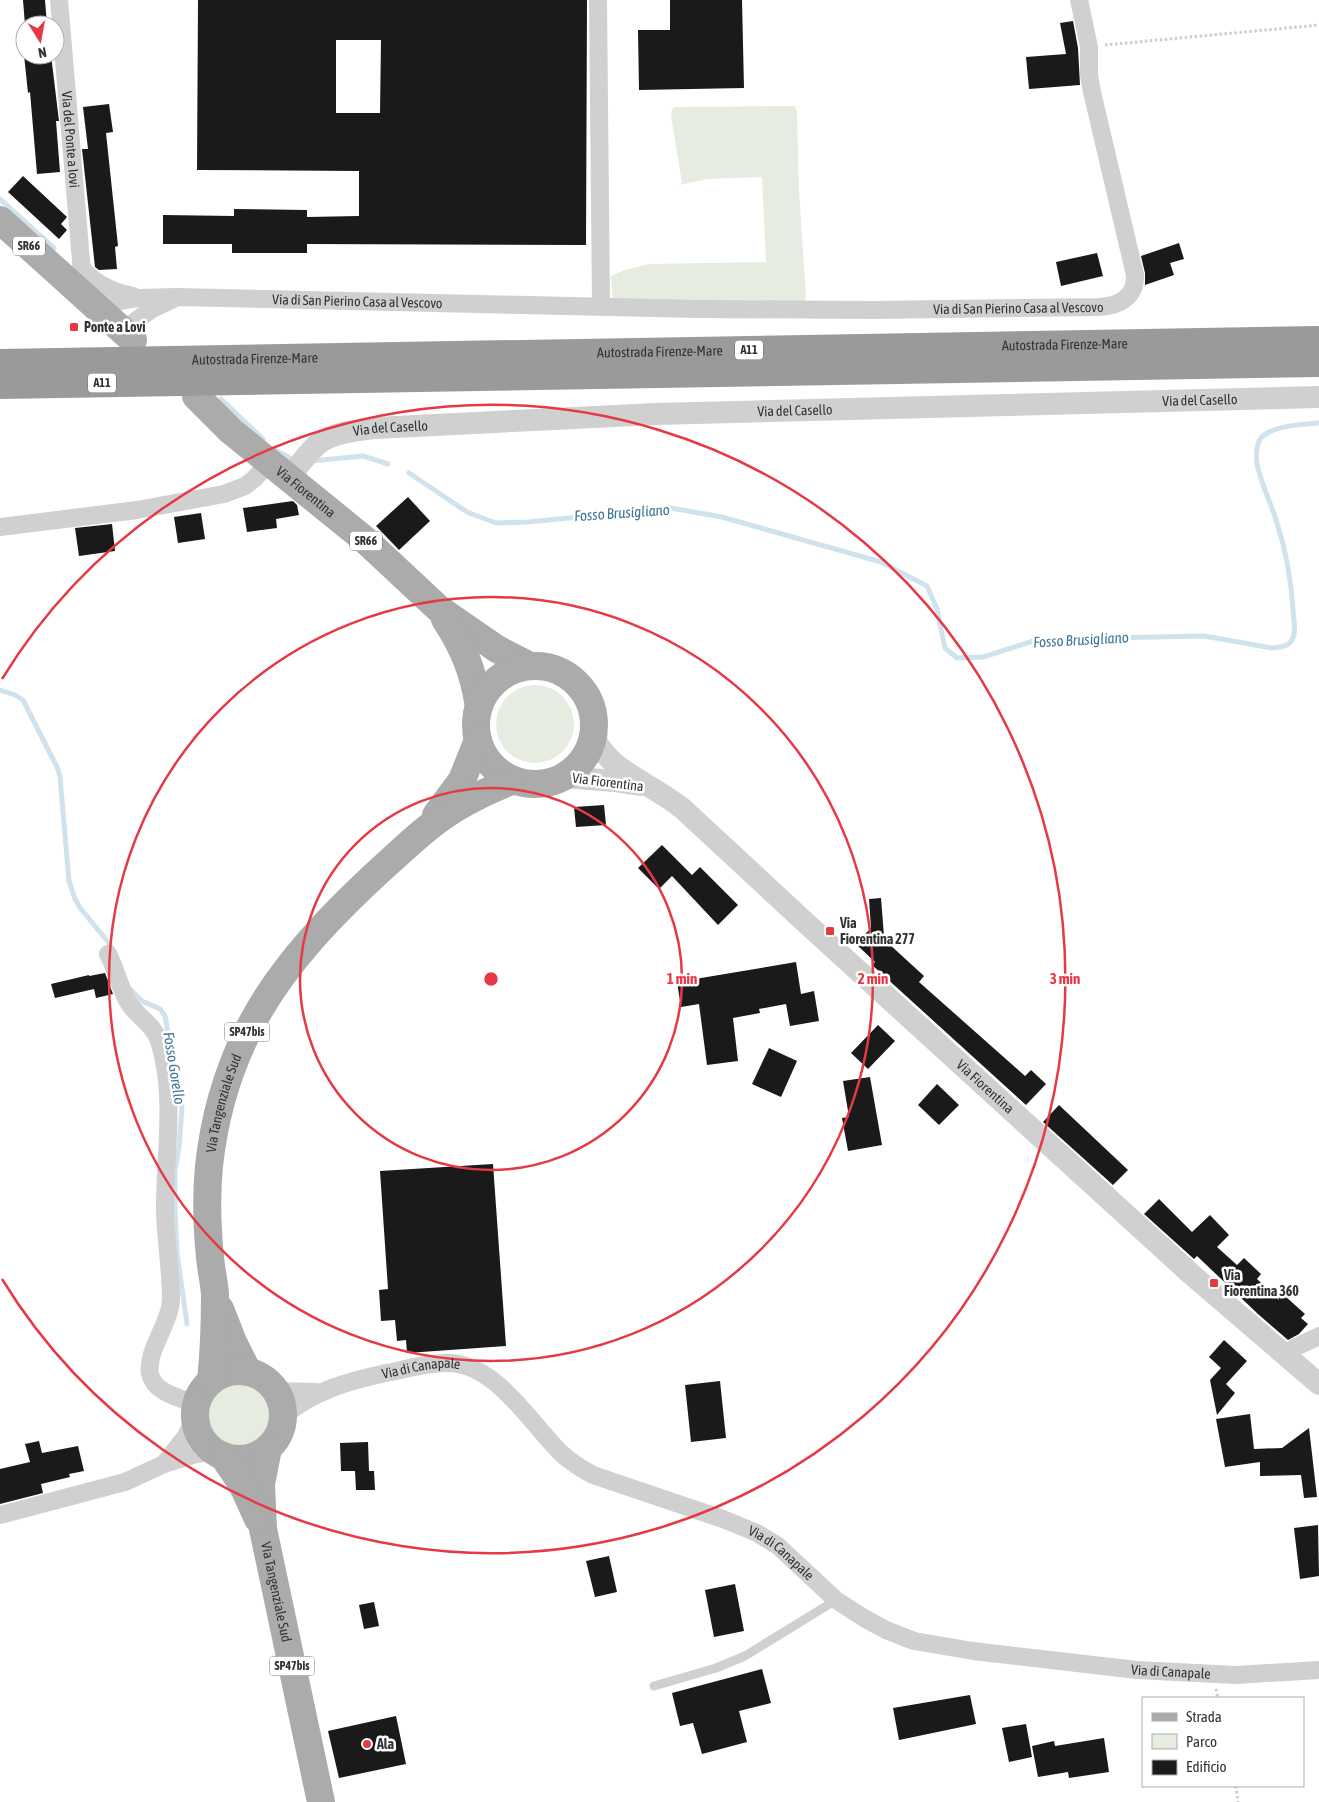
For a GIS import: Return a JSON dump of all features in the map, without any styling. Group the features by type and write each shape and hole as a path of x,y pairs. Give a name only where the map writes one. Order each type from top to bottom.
{"highway":[{"name":"Autostrada Firenze-Mare","path":"0,363 1319,340"},
{"name":"Autostrada Firenze-Mare","path":"0,385 1319,363"}],"main road":[{"name":"SR66","path":"0,220 69,269"},
{"path":"69,269 89,301 128,335"},
{"name":"Via Fiorentina","path":"196,396 231,431 364,539 439,609 497,649 530,666"},
{"name":"Via Fiorentina","path":"439,609 468,658 479,706"},
{"path":"530,666 555,669 576,682 588,698 594,718 593,738 582,760 563,777 544,783 523,783 514,780 495,768 487,760 478,740 476,726 479,706 488,688 502,675 511,670 530,666"},
{"name":"Via Tangenziale Sud","path":"422,832 459,784 466,772 478,740"},
{"name":"Via Tangenziale Sud","path":"321,1802 262,1530 242,1484 218,1454 200,1437 195,1411 202,1391 211,1381 214,1341 215,1293 208,1227 210,1158 222,1098 234,1061 247,1032 288,968 318,932 363,886 422,832 455,809 514,780"},
{"name":"Via Tangenziale Sud","path":"215,1293 227,1329 248,1372"},
{"path":"211,1381 228,1372 248,1372 264,1379 276,1391 282,1406 283,1416"},
{"name":"Via Tangenziale Sud","path":"262,1530 262,1484 268,1448 278,1436 283,1416"},
{"path":"218,1454 232,1459 246,1458 256,1456 268,1448"}],"street":[{"name":"Via del Ponte a Iovi","path":"59,0 79,245 69,269"},
{"path":"598,0 601,306"},
{"name":"Via di San Pierino Casa al Vescovo","path":"128,335 152,310 177,297 707,309 873,310 1099,307 1120,303 1125,300 1133,289 1135,275 1092,92 1089,75 1089,47 1079,0"},
{"path":"79,245 69,269 115,291 138,298"},
{"path":"89,301 177,297"},
{"name":"Via del Casello","path":"0,526 137,510 224,494 245,486 254,479 279,470 312,450 318,444 337,434 375,428 655,414 1319,397"},
{"name":"Via Fiorentina","path":"593,738 612,761 665,795 683,809 1184,1267 1319,1384"},
{"name":"Via Fiorentina","path":"563,777 626,782 653,789"},
{"path":"108,954 127,1001 152,1027 157,1037 161,1050 169,1101 165,1227 171,1299 168,1314 151,1359 150,1372 155,1384 159,1388 195,1411 186,1436 164,1464"},
{"path":"1286,1357 1294,1348 1319,1336"},
{"name":"Via di Canapale","path":"283,1416 298,1404 320,1392 372,1376 430,1364 450,1363 465,1365 491,1379 506,1392 562,1453 577,1466 593,1475 723,1519 757,1533 778,1546 836,1600 886,1630 907,1638 973,1651 1128,1669 1236,1675 1319,1670"},
{"path":"276,1391 320,1392"},
{"path":"0,1515 124,1482 164,1464 193,1455 218,1454"}],"lane":[{"path":"654,1686 716,1668 745,1656 836,1600"}],"path":[{"path":"1089,47 1319,25"},
{"path":"1236,1787 1238,1802"}],"green space":[{"path":"795,106 797,112 799,191 806,297 804,305 613,299 611,276 625,270 650,264 766,262 762,177 707,179 679,185 682,183 671,115 672,109 675,107"},
{"path":"535,685 550,688 563,696 571,709 574,724 571,739 563,752 550,760 535,763 520,760 507,752 499,739 496,724 499,709 507,696 520,688"},
{"path":"238,1383 256,1388 261,1392 265,1397 270,1415 265,1433 261,1438 256,1442 238,1447 220,1442 215,1438 211,1433 206,1415 211,1397 215,1392 220,1388"}],"building":[{"path":"23,0 45,0 46,15 24,15"},
{"path":"198,0 587,0 586,245 307,244 307,253 232,253 232,244 163,244 163,215 234,216 234,209 307,210 307,217 359,216 359,171 197,170","holes":["336,40 381,40 380,113 336,113"]},
{"path":"670,0 742,0 744,88 639,90 638,30 670,30"},
{"path":"1073,21 1078,48 1080,85 1029,89 1026,57 1066,54 1060,23"},
{"path":"25,65 52,65 59,121 56,121 60,172 37,174 30,92 28,93"},
{"path":"109,104 113,132 106,133 118,246 115,247 117,269 99,270 95,267 82,149 88,149 83,107"},
{"path":"23,176 67,217 61,224 67,230 59,239 8,192"},
{"path":"1179,243 1184,259 1170,263 1174,275 1145,285 1145,273 1141,256"},
{"path":"1097,253 1103,276 1061,286 1056,262"},
{"path":"408,497 430,521 399,550 376,526"},
{"path":"293,501 297,505 299,515 276,519 277,528 247,532 243,508"},
{"path":"201,513 205,539 178,543 174,517"},
{"path":"112,524 115,551 79,556 75,528"},
{"path":"604,805 606,825 576,827 574,807"},
{"path":"662,845 692,875 700,867 738,905 718,925 672,876 659,889 638,868"},
{"path":"881,898 884,936 890,941 888,943 924,976 919,982 1025,1076 1031,1070 1046,1084 1026,1105 872,965 875,962 856,944 871,928 869,899"},
{"path":"796,962 801,994 814,991 819,1021 790,1026 786,1004 759,1009 760,1013 733,1018 738,1061 707,1065 699,1004 681,1007 677,982"},
{"path":"105,973 113,994 96,998 94,989 55,998 51,984"},
{"path":"878,1025 895,1041 868,1069 851,1053"},
{"path":"769,1048 797,1061 781,1097 752,1084"},
{"path":"870,1077 882,1145 848,1151 842,1118 849,1117 843,1081"},
{"path":"937,1084 959,1105 939,1125 918,1105"},
{"path":"1059,1105 1128,1170 1113,1185 1043,1122"},
{"path":"493,1164 506,1346 407,1353 406,1340 397,1341 395,1320 381,1321 379,1290 388,1289 380,1171"},
{"path":"1159,1199 1192,1232 1210,1215 1229,1235 1217,1247 1237,1265 1244,1258 1261,1274 1257,1279 1279,1300 1275,1287 1305,1314 1301,1318 1308,1324 1299,1334 1288,1340 1197,1256 1194,1259 1144,1214"},
{"path":"1224,1340 1247,1361 1226,1384 1235,1393 1217,1415 1210,1380 1221,1368 1209,1357"},
{"path":"720,1381 726,1438 691,1442 685,1385"},
{"path":"1250,1414 1254,1449 1282,1448 1309,1428 1317,1497 1304,1498 1301,1475 1260,1476 1260,1462 1225,1467 1216,1419"},
{"path":"39,1441 42,1453 78,1446 84,1471 69,1474 70,1477 41,1484 43,1493 0,1504 0,1469 30,1462 25,1444"},
{"path":"368,1442 369,1471 374,1471 375,1490 356,1490 355,1471 341,1471 340,1443"},
{"path":"1318,1525 1319,1576 1300,1579 1294,1528"},
{"path":"609,1556 617,1592 595,1597 586,1561"},
{"path":"735,1584 744,1631 714,1637 705,1590"},
{"path":"374,1602 379,1626 364,1629 359,1605"},
{"path":"762,1669 771,1703 739,1711 747,1742 702,1754 693,1723 680,1726 672,1693"},
{"path":"970,1695 976,1724 899,1740 893,1708"},
{"path":"396,1716 406,1764 339,1778 328,1731"},
{"path":"1026,1724 1032,1757 1009,1762 1002,1728"},
{"path":"1104,1738 1109,1772 1069,1778 1068,1772 1038,1777 1032,1746 1054,1741 1055,1746"}],"waterway":[{"name":"Fosso Brusigliano","path":"0,199 54,248"},
{"name":"Fosso Brusigliano","path":"221,399 263,439"},
{"name":"Fosso Brusigliano","path":"409,473 467,512 496,523 528,522 671,508 722,517 881,562 927,586 937,609 945,648 957,658 983,657 1033,641 1106,638 1204,636 1272,648 1283,646 1290,642 1294,633 1294,625 1291,587 1285,555 1277,523 1259,471 1257,447 1261,438 1272,431 1288,426 1319,423"},
{"name":"Fosso Brusigliano","path":"275,450 296,460"},
{"name":"Fosso Brusigliano","path":"312,461 363,456 388,464"},
{"name":"Fosso Gorello","path":"0,690 23,700 58,769 69,881 75,899 81,909 114,951"},
{"name":"Fosso Gorello","path":"130,989 142,1001 160,1009 165,1016 182,1107 175,1171 175,1209 177,1253 187,1324"}],"place":[{"name":"Ponte a Lovi","path":"74,327"},
{"name":"Via Fiorentina 277","path":"830,931"},
{"name":"Via Fiorentina 360","path":"1214,1283"},
{"name":"Ala","path":"367,1744"}]}
